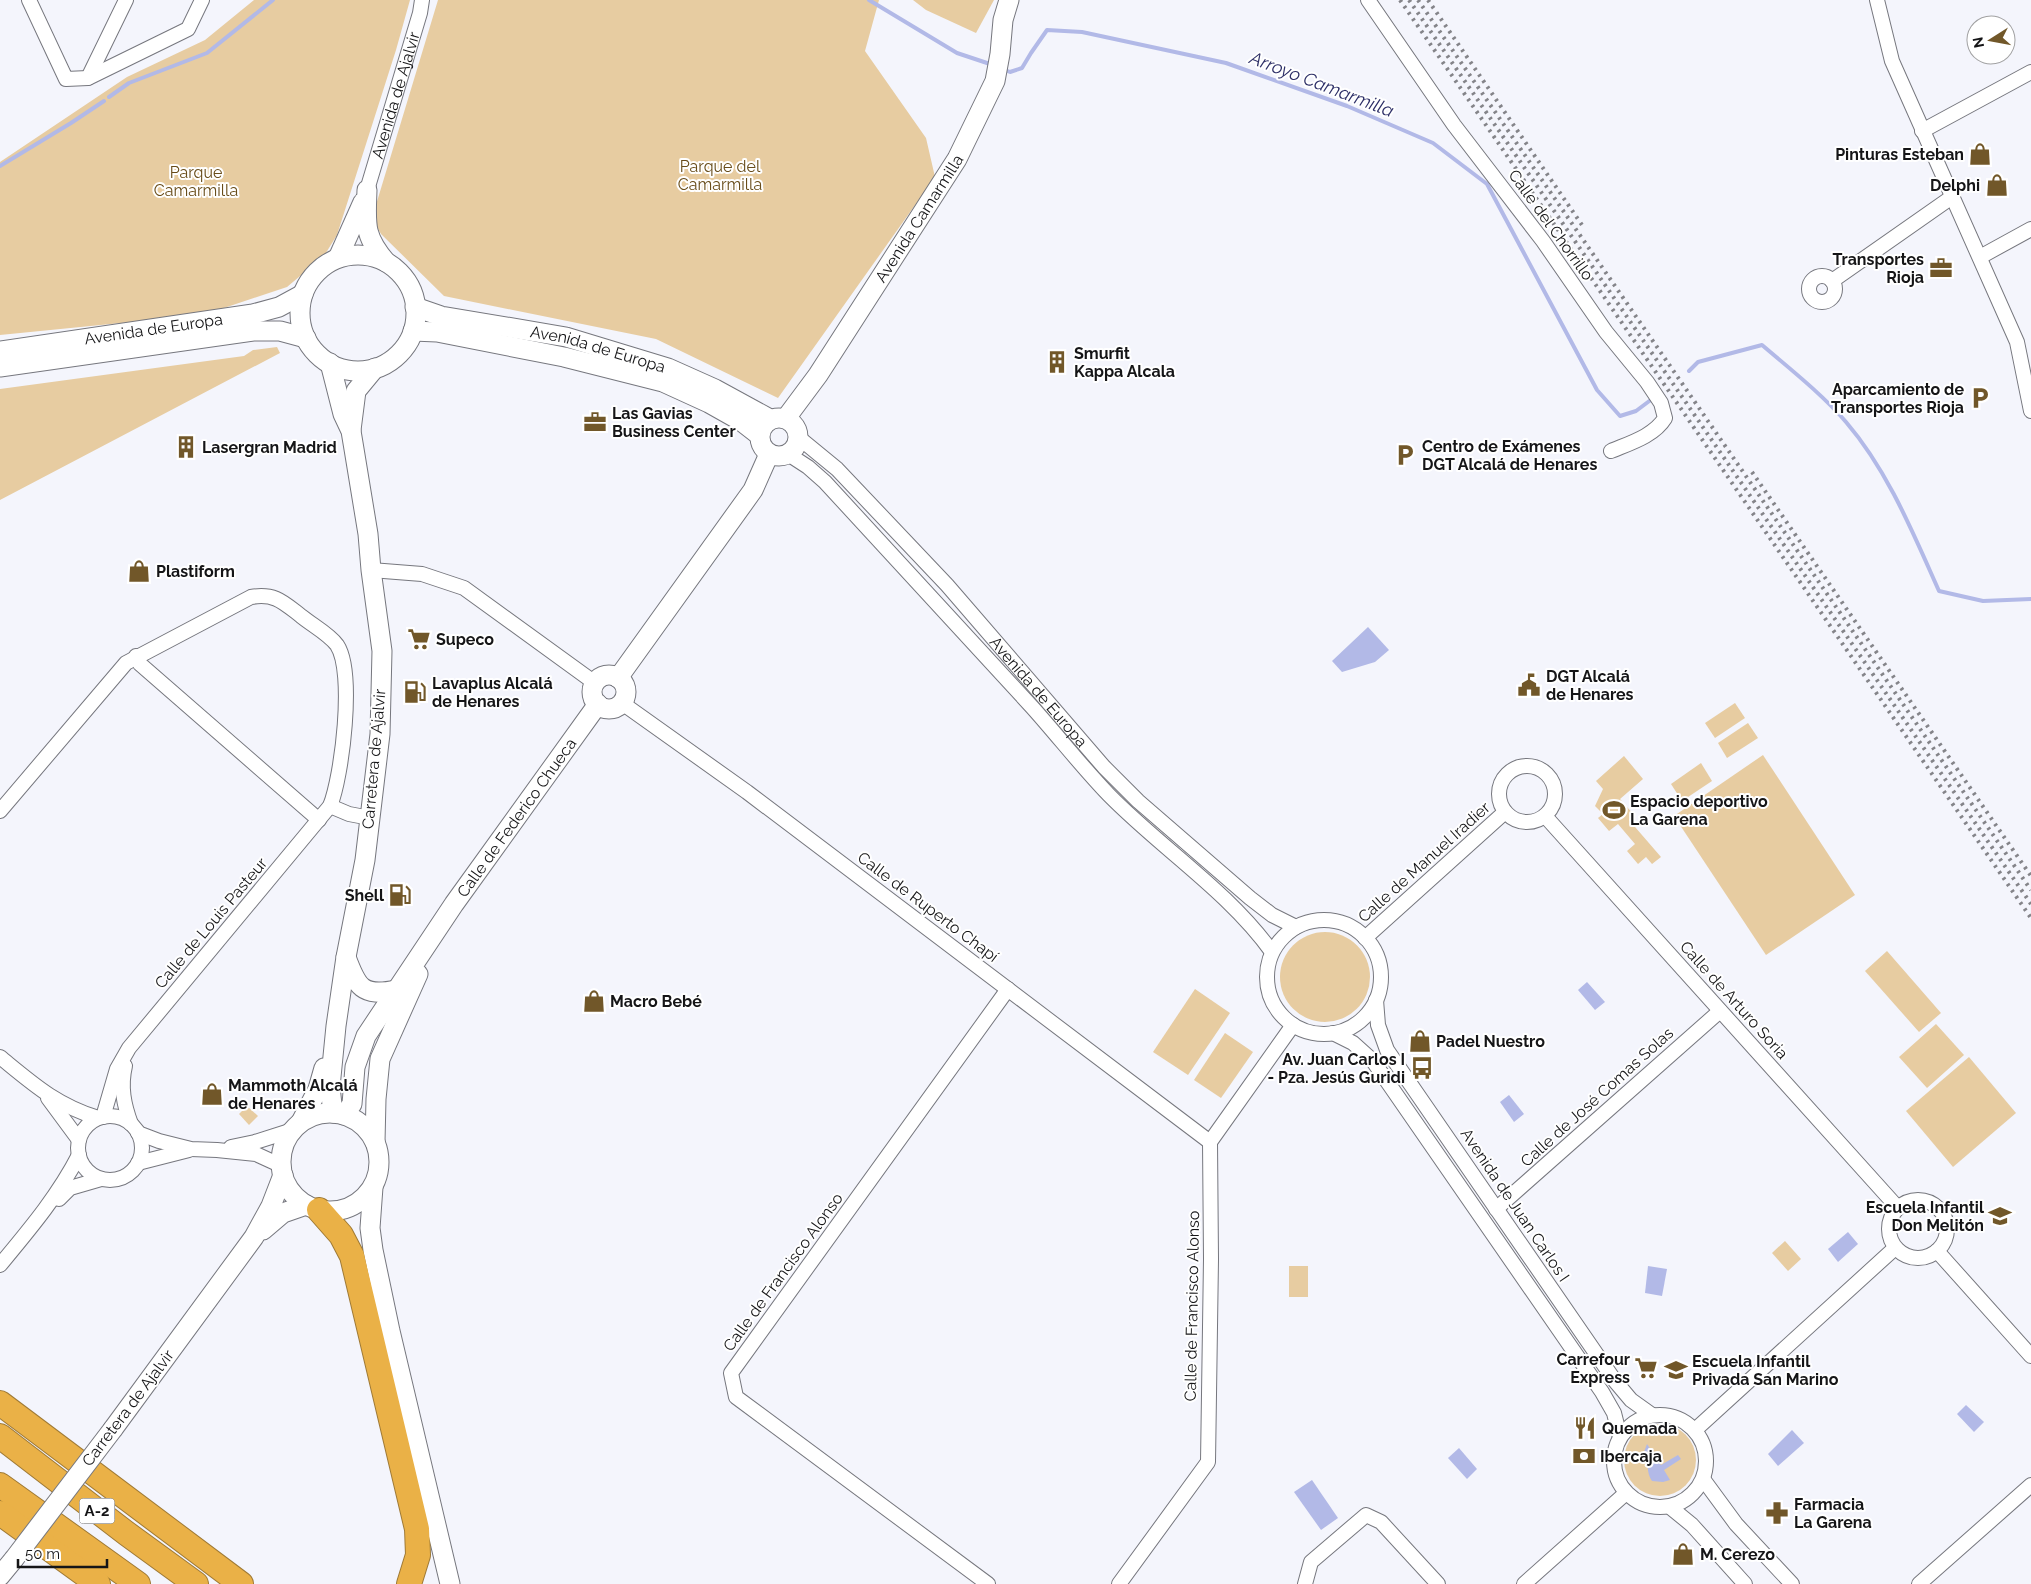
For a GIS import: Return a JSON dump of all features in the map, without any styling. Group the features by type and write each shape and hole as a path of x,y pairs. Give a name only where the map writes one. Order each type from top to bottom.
{"highway":[{"path":"313,1207 341,1235 352,1256 417,1529 418,1555 409,1584"},
{"path":"0,1402 239,1582"},
{"name":"A-2","path":"0,1436 196,1584"},
{"name":"A-2","path":"0,1484 138,1584"},
{"path":"0,1514 98,1584"},
{"path":"0,1518 82,1584"}],"street":[{"path":"29,0 66,79 88,78 188,29 202,0"},
{"path":"88,78 126,0"},
{"name":"Avenida de Ajalvir","path":"338,258 367,190 420,14 422,0"},
{"name":"Avenida Camarmilla","path":"778,419 823,367 957,159 995,81 1003,20 1009,0"},
{"name":"Calle del Chorrillo","path":"1368,0 1454,125 1543,241 1606,332 1647,382 1661,403 1665,418 1661,425 1649,434 1611,451"},
{"path":"1877,0 1892,61 2017,342 2031,411"},
{"path":"1922,131 2031,72"},
{"name":"Avenida de Ajalvir","path":"367,190 366,223 370,239 386,262"},
{"path":"1832,281 1952,197"},
{"path":"1980,257 2031,229"},
{"path":"363,255 386,262 395,268 409,286 415,307 412,331 404,347 394,358 375,368 352,370 330,363 316,352 306,338 301,324 300,309 303,294 311,279 323,266 338,258 363,255"},
{"name":"Avenida de Europa","path":"0,351 253,314 279,307 303,294"},
{"name":"Avenida de Europa","path":"415,307 441,316 566,337 668,368 715,388 778,419"},
{"name":"Avenida de Europa","path":"0,367 253,331 280,331 306,338"},
{"name":"Avenida de Europa","path":"412,331 437,332 564,357 663,382 709,403 742,421 759,434"},
{"name":"Carretera de Ajalvir","path":"330,363 343,414 351,431 368,534 382,650 380,734 365,860 346,957 330,1087 338,1114"},
{"name":"Carretera de Ajalvir","path":"351,431 356,391 375,368"},
{"path":"618,678 778,454 795,447 798,437 795,426 778,419 765,423 759,434 761,445 778,454"},
{"name":"Avenida de Europa","path":"798,437 837,468 940,578 1104,767 1138,801 1250,898 1272,914 1296,927"},
{"name":"Avenida de Europa","path":"778,454 808,467 825,482 1034,709 1093,778 1127,813 1239,912 1272,952"},
{"path":"371,570 422,574 464,588 595,683"},
{"name":"Calle de Louis Pasteur","path":"0,811 126,663 136,656 251,597 272,596 328,636 337,645 343,660 346,678 340,764 330,806 129,1048 117,1070 100,1117"},
{"path":"136,656 140,664 319,820"},
{"path":"606,675 618,678 624,684 626,690 626,696 622,703 611,709 598,704 593,695 595,683 606,675"},
{"name":"Calle de Ruperto Chapí","path":"622,703 747,792 1210,1142"},
{"name":"Calle de Federico Chueca","path":"436,932 454,904 598,704"},
{"path":"1531,766 1540,769 1548,775 1553,782 1555,800 1545,816 1538,820 1520,822 1505,812 1499,794 1500,785 1505,776 1512,770 1531,766"},
{"path":"330,806 349,814 370,818"},
{"name":"Calle de Manuel Iradier","path":"1365,938 1505,812"},
{"name":"Calle de Arturo Soria","path":"1545,816 1898,1208"},
{"path":"1314,920 1333,920 1350,926 1365,938 1374,951 1380,967 1380,983 1376,1000 1365,1016 1351,1027 1333,1033 1313,1033 1293,1025 1281,1014 1272,1000 1267,984 1267,968 1272,952 1282,938 1296,927 1314,920"},
{"path":"338,1114 352,1104 355,1067 366,1036 436,932"},
{"path":"436,932 380,1060 376,1099 375,1142 379,1157 378,1173 373,1187 370,1228 390,1331 450,1584"},
{"path":"346,957 359,984 368,991 379,994 396,990"},
{"name":"Calle de Francisco Alonso","path":"988,1584 736,1397 731,1373 1008,989"},
{"name":"Avenida de Juan Carlos I","path":"1376,1000 1378,1024 1387,1050 1615,1381 1632,1400 1652,1415"},
{"name":"Calle de José Comas Solas","path":"1496,1209 1720,1011"},
{"path":"1210,1142 1293,1025"},
{"name":"Carretera de Ajalvir","path":"297,1126 318,1089 336,1026"},
{"path":"1333,1033 1353,1044 1375,1064 1602,1392 1614,1413 1620,1437"},
{"name":"Calle de Louis Pasteur","path":"129,1048 122,1083 124,1105 135,1128"},
{"path":"0,1057 44,1093 74,1110 100,1117 118,1117 159,1141 191,1149 256,1154 282,1171"},
{"path":"44,1093 79,1140"},
{"path":"217,1150 256,1142 297,1126 316,1115 338,1114 362,1126 375,1142"},
{"path":"100,1117 86,1127 79,1140 79,1156 83,1166 91,1174 101,1179 112,1180 122,1178 132,1172 142,1153 141,1143 135,1128"},
{"path":"297,1126 284,1147 282,1171 288,1187 296,1197 313,1207 334,1211 350,1207 363,1199 373,1187"},
{"name":"Calle de Francisco Alonso","path":"1119,1584 1208,1462 1211,1259 1210,1142"},
{"path":"138,1163 191,1149"},
{"path":"1,1267 44,1213 79,1156"},
{"name":"Carretera de Ajalvir","path":"0,1576 113,1429 254,1237 271,1206 282,1171"},
{"path":"44,1213 70,1188 101,1179"},
{"path":"1914,1200 1932,1204 1939,1209 1944,1217 1946,1235 1937,1251 1930,1256 1911,1258 1895,1248 1889,1232 1890,1223 1898,1208 1914,1200"},
{"name":"Carretera de Ajalvir","path":"254,1237 283,1213 313,1207"},
{"path":"1695,1430 1895,1248"},
{"path":"1937,1251 2031,1356"},
{"path":"1652,1415 1668,1415 1683,1420 1695,1430 1702,1441 1706,1454 1703,1480 1695,1492 1684,1501 1670,1507 1654,1507 1639,1503 1626,1493 1618,1481 1614,1466 1615,1451 1620,1437 1640,1419 1652,1415"},
{"path":"1703,1480 1736,1524 1792,1584"},
{"path":"1919,1584 2031,1485"},
{"path":"1524,1584 1626,1493"},
{"path":"1670,1507 1692,1525 1745,1584"},
{"path":"1306,1583 1311,1562 1366,1515 1381,1522 1438,1584"}],"green space":[{"name":"Parque Camarmilla","path":"254,0 410,0 337,235 324,256 287,287 221,309 141,321 0,335 0,162 127,77 205,40"},
{"name":"Parque del Camarmilla","path":"438,0 879,0 865,51 926,138 935,177 778,398 656,339 444,296 381,234 372,218"},
{"path":"913,0 994,0 976,33 926,10"},
{"path":"277,347 280,353 0,500 0,389 244,356 253,350"},
{"path":"1735,703 1745,718 1715,738 1705,723"},
{"path":"1748,723 1758,738 1727,758 1718,743"},
{"path":"1763,755 1855,895 1766,955 1674,816"},
{"name":"Espacio deportivo La Garena","path":"1624,756 1643,779 1620,799 1634,815 1629,820 1661,857 1652,864 1646,857 1638,864 1627,851 1635,844 1618,824 1609,831 1598,818 1603,814 1595,806 1603,789 1596,781"},
{"path":"1701,763 1712,781 1682,801 1671,784"},
{"path":"1325,932 1342,936 1357,945 1366,960 1370,977 1366,994 1357,1009 1342,1018 1325,1022 1308,1018 1293,1009 1284,994 1280,977 1284,960 1293,945 1308,936"},
{"path":"1887,951 1941,1013 1919,1032 1865,971"},
{"path":"1195,989 1230,1013 1188,1075 1153,1052"},
{"path":"1936,1024 1964,1055 1927,1088 1899,1057"},
{"path":"1225,1033 1253,1052 1221,1098 1194,1080"},
{"path":"1969,1057 2016,1113 1953,1167 1906,1111"},
{"path":"247,1106 258,1116 249,1125 239,1114"},
{"path":"1785,1241 1801,1259 1788,1271 1772,1253"},
{"path":"1289,1266 1308,1266 1308,1297 1289,1297"},
{"path":"1660,1424 1680,1430 1690,1440 1696,1460 1690,1480 1680,1490 1660,1496 1640,1490 1630,1480 1624,1460 1630,1440 1640,1430"}],"water":[{"path":"1368,627 1389,650 1375,662 1342,672 1332,661"},
{"path":"1587,982 1605,1002 1595,1010 1578,990"},
{"path":"1509,1095 1524,1114 1514,1122 1500,1102"},
{"path":"1848,1232 1858,1244 1838,1262 1828,1249"},
{"path":"1648,1266 1667,1269 1662,1296 1645,1293"},
{"path":"1966,1405 1984,1422 1974,1432 1957,1414"},
{"path":"1792,1430 1804,1443 1778,1466 1768,1454"},
{"path":"1647,1444 1661,1465 1678,1455 1681,1459 1664,1470 1670,1480 1663,1482 1652,1481 1644,1452"},
{"path":"1459,1448 1477,1469 1467,1479 1448,1458"},
{"path":"1312,1480 1338,1518 1321,1530 1294,1492"}],"waterway":[{"name":"Arroyo Camarmilla","path":"109,97 129,83 207,53 273,0"},
{"name":"Arroyo Camarmilla","path":"869,0 957,53 993,65"},
{"name":"Arroyo Camarmilla","path":"1002,69 1010,72 1022,68 1047,30 1082,32 1226,63 1347,106 1433,143 1487,184 1597,390 1620,416 1636,411 1652,399"},
{"name":"Arroyo Camarmilla","path":"0,166 104,101"},
{"path":"1689,371 1698,362 1762,345 1827,402 1861,441 1899,503 1939,591 1983,601 2031,599"}],"railway":[{"path":"1400,0 2031,918"},
{"path":"1409,0 2031,904"},
{"path":"1418,0 2031,890"},
{"path":"1428,0 1582,225"},
{"path":"1752,472 2031,876"}],"place":[{"name":"Pinturas Esteban","path":"1980,154"},
{"name":"Delphi","path":"1997,185"},
{"name":"Transportes Rioja","path":"1941,268"},
{"name":"Smurfit Kappa Alcala","path":"1057,362"},
{"name":"Aparcamiento de Transportes Rioja","path":"1980,398"},
{"name":"Las Gavias Business Center","path":"595,422"},
{"name":"Lasergran Madrid","path":"186,447"},
{"name":"Centro de Exámenes DGT Alcalá de Henares","path":"1405,455"},
{"name":"Plastiform","path":"139,571"},
{"name":"Supeco","path":"419,639"},
{"name":"DGT Alcalá de Henares","path":"1529,685"},
{"name":"Lavaplus Alcalá de Henares","path":"415,692"},
{"name":"Espacio deportivo La Garena","path":"1614,810"},
{"name":"Shell","path":"400,895"},
{"name":"Macro Bebé","path":"594,1001"},
{"name":"Padel Nuestro","path":"1420,1041"},
{"name":"Av. Juan Carlos I - Pza. Jesús Guridi","path":"1422,1068"},
{"name":"Mammoth Alcalá de Henares","path":"212,1094"},
{"name":"Escuela Infantil Don Melitón","path":"2000,1216"},
{"name":"Carrefour Express","path":"1646,1368"},
{"name":"Escuela Infantil Privada San Marino","path":"1676,1370"},
{"name":"Quemada","path":"1585,1428"},
{"name":"Ibercaja","path":"1584,1456"},
{"name":"Farmacia La Garena","path":"1777,1513"},
{"name":"M. Cerezo","path":"1683,1554"}]}
